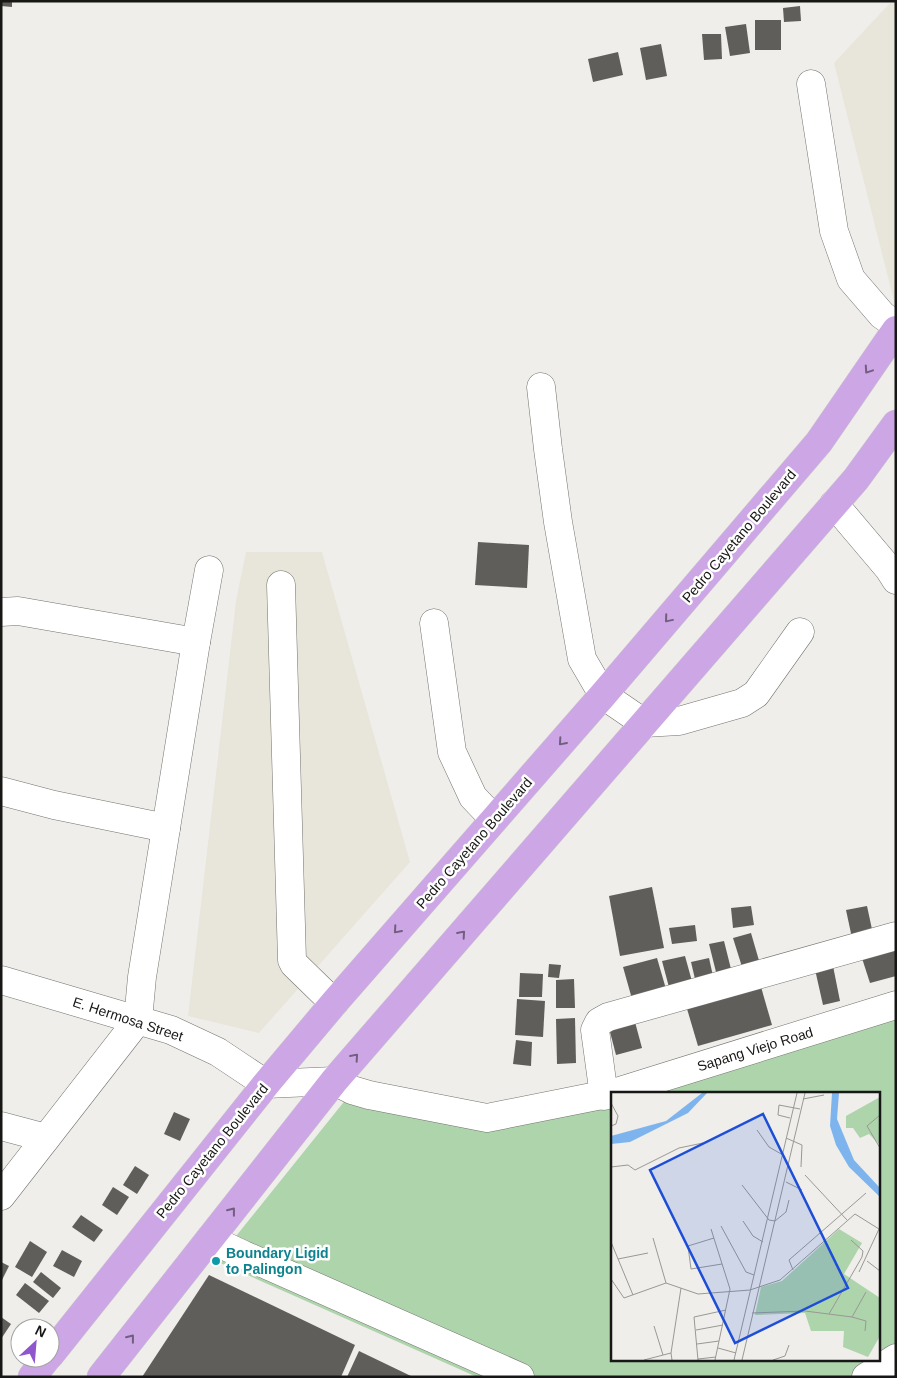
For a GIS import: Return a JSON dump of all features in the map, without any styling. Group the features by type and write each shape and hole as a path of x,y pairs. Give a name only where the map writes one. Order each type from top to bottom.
{"main road":[{"name":"Pedro Cayetano Boulevard","path":"60,1342 266,1084 334,1003 603,695 819,442 896,330"},
{"path":"101,1377 334,1081 856,479 896,424"}],"street":[{"path":"811,84 834,231 851,279 882,315 896,325"},
{"path":"541,387 556,504 582,659 603,695 644,724 680,721 742,703 756,694 800,632"},
{"path":"834,504 889,569 896,580"},
{"path":"1,1196 138,1020 142,977 209,570"},
{"path":"281,586 292,960 334,1003"},
{"path":"1,612 18,611 196,642"},
{"path":"434,622 452,752 473,797 494,819"},
{"path":"1,791 54,805 166,828"},
{"path":"610,1094 595,1030 599,1022 608,1017 896,936"},
{"name":"E. Hermosa Street","path":"1,980 170,1030 218,1052 266,1084"},
{"name":"Sapang Viejo Road","path":"616,1092 896,1005"},
{"path":"266,1084 334,1081"},
{"name":"Sapang Viejo Road","path":"334,1081 352,1090 369,1095 487,1118 610,1094"},
{"path":"1,1126 46,1138"},
{"path":"210,1238 252,1259 520,1377"},
{"path":"866,1377 896,1358"}],"shaded area":[{"path":"892,1 896,1 896,298 894,301 834,63"},
{"path":"246,552 322,552 410,862 259,1033 188,1016 236,601"}],"green space":[{"path":"896,1015 896,1377 477,1377 216,1261 347,1098 498,1128 611,1099 611,1360 880,1360 880,1092 640,1092"}],"building":[{"path":"1,1 12,1 12,7 1,6"},
{"path":"800,6 801,21 784,22 783,8"},
{"path":"755,20 781,20 781,50 755,50"},
{"path":"746,24 750,53 730,56 725,27"},
{"path":"702,34 721,34 722,59 704,60"},
{"path":"661,44 667,76 646,80 640,48"},
{"path":"618,52 623,75 593,82 588,59"},
{"path":"478,542 529,545 527,588 475,585"},
{"path":"652,887 664,948 620,956 609,896"},
{"path":"751,906 754,925 733,928 731,908"},
{"path":"867,906 873,934 852,938 846,910"},
{"path":"695,925 697,941 672,944 669,928"},
{"path":"751,933 760,964 743,970 733,938"},
{"path":"724,941 732,973 717,976 709,944"},
{"path":"896,942 896,976 870,983 860,952"},
{"path":"685,956 693,985 670,991 662,961"},
{"path":"657,958 666,989 632,999 623,967"},
{"path":"709,958 713,976 695,979 691,962"},
{"path":"832,961 840,1001 823,1005 814,965"},
{"path":"549,964 561,965 559,978 548,977"},
{"path":"520,973 543,974 542,997 519,997"},
{"path":"574,979 575,1008 556,1008 556,980"},
{"path":"759,980 772,1025 698,1046 685,1002"},
{"path":"517,999 545,1001 543,1037 515,1035"},
{"path":"575,1018 576,1063 557,1064 556,1019"},
{"path":"635,1022 642,1048 616,1055 609,1028"},
{"path":"516,1040 532,1042 531,1066 513,1064"},
{"path":"174,1112 190,1119 180,1141 164,1134"},
{"path":"135,1166 149,1175 137,1194 123,1185"},
{"path":"113,1187 129,1197 117,1215 102,1205"},
{"path":"81,1215 103,1230 94,1242 72,1227"},
{"path":"30,1241 47,1252 32,1277 15,1267"},
{"path":"62,1250 82,1261 74,1277 53,1266"},
{"path":"1,1262 9,1266 1,1282"},
{"path":"41,1272 61,1288 53,1298 33,1282"},
{"path":"209,1275 355,1345 341,1377 142,1377"},
{"path":"25,1283 49,1301 39,1313 16,1295"},
{"path":"1,1317 10,1323 10,1326 1,1339"},
{"path":"359,1351 413,1377 347,1377"}],"place":[{"name":"Boundary Ligid to Palingon","path":"216,1261"}]}
